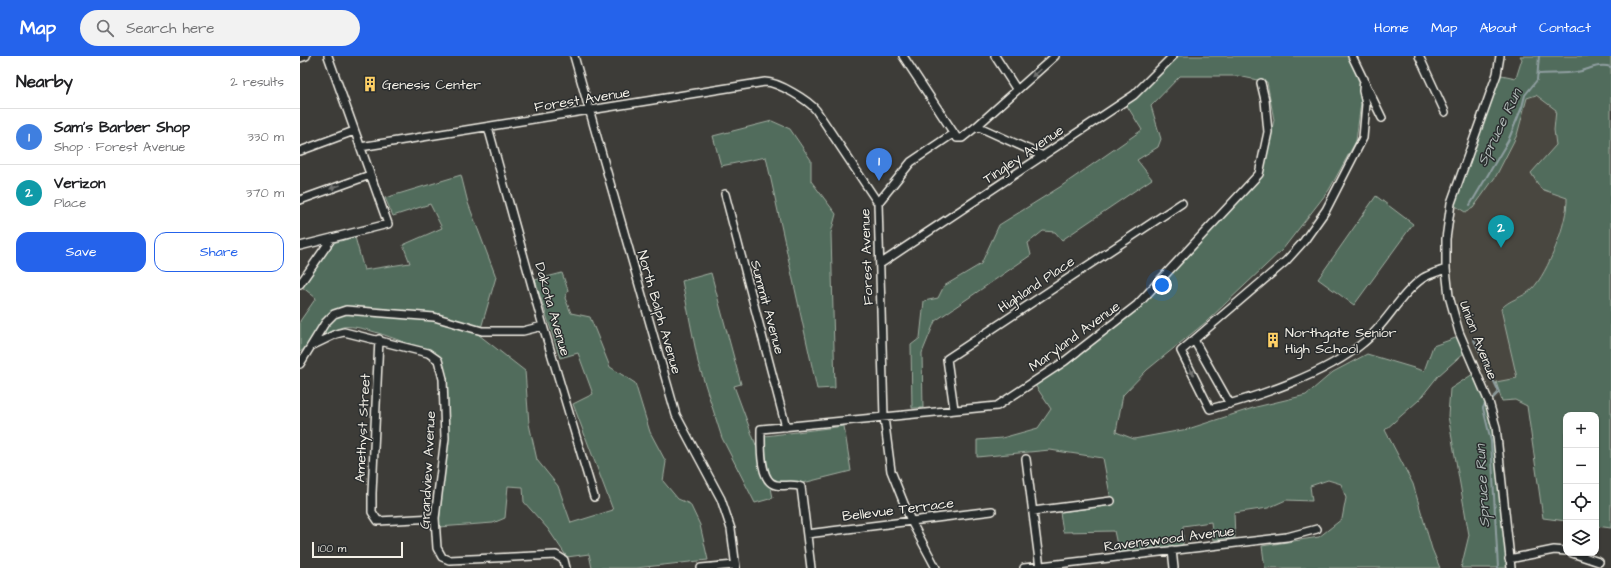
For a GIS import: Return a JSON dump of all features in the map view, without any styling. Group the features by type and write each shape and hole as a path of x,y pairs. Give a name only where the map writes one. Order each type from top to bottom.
{"street":[{"path":"300,58 306,56"},
{"path":"300,246 388,224 328,56"},
{"name":"North Balph Avenue","path":"574,56 676,415 721,499 731,529 735,566"},
{"path":"904,56 957,138 962,138 977,126 1055,56"},
{"path":"995,56 1017,90"},
{"name":"Tingley Avenue","path":"880,264 1134,95 1173,56"},
{"path":"1352,56 1382,118"},
{"path":"1419,56 1445,112"},
{"name":"Union Avenue","path":"1500,56 1498,74 1452,203 1446,239 1446,270 1449,296 1460,336 1489,402 1496,427 1511,568"},
{"path":"1364,79 1363,91 1366,104 1363,138 1326,210 1304,241 1286,262 1181,351 1210,409 1230,404 1306,377 1338,361 1364,343 1423,278 1446,270"},
{"name":"Forest Avenue","path":"360,147 765,82 772,83 812,105 878,203 884,416 891,471 911,521 936,568"},
{"name":"Maryland Avenue","path":"807,534 801,487 771,484 764,470 760,448 761,429 997,406 1065,361 1137,306 1259,174 1268,132 1265,100 1261,83"},
{"path":"977,126 1043,156"},
{"name":"Dakota Avenue","path":"488,127 594,497"},
{"path":"300,151 354,130"},
{"path":"878,203 911,162 954,133"},
{"path":"300,200 370,175"},
{"name":"Summit Avenue","path":"725,194 786,427"},
{"name":"Highland Place","path":"954,409 947,359 1182,202"},
{"path":"300,284 332,238"},
{"path":"300,364 325,323 334,314 346,310 424,315 482,331 523,331 544,326"},
{"path":"311,346 336,334 344,332 379,339"},
{"name":"Grandview Avenue","path":"379,339 428,353 438,360 443,379 445,438 435,518 437,548 442,557 449,560 556,555 564,560 566,568"},
{"name":"Amethyst Street","path":"379,339 372,512 374,518 378,521 435,518"},
{"path":"1194,340 1230,404"},
{"path":"1026,458 1040,567"},
{"path":"1034,511 1112,501"},
{"name":"Bellevue Terrace","path":"807,534 992,511"},
{"name":"Ravenswood Avenue","path":"1024,568 1287,537 1317,529"},
{"path":"807,534 810,568"},
{"path":"1172,550 1174,568"},
{"path":"1509,559 1554,550 1563,551"},
{"path":"1581,556 1599,562"},
{"path":"701,568 735,566"}],"shaded area":[{"path":"1536,95 1556,110 1554,130 1557,145 1541,189 1567,198 1568,209 1547,269 1531,291 1506,303 1501,309 1517,378 1497,382 1501,396 1489,402 1466,351 1446,269 1451,203 1465,212 1517,135 1527,98"}],"green space":[{"path":"1173,56 1352,56 1364,79 1356,141 1329,190 1283,249 1206,322 1147,370 1123,395 1116,432 1134,439 1188,429 1256,407 1306,395 1333,372 1367,354 1424,371 1433,346 1461,336 1466,351 1438,376 1419,400 1385,430 1413,484 1432,549 1440,568 1265,568 1262,546 1319,537 1342,519 1346,498 1341,484 1328,480 1310,486 1312,501 1286,500 1268,508 1234,513 1235,538 1213,540 1211,522 1183,526 1183,545 1119,554 1114,531 1063,532 1060,512 1112,505 1103,458 1050,450 977,457 977,440 1002,438 1038,428 1051,409 1033,382 1137,305 1262,173 1274,120 1267,82 1238,76 1180,76 1151,106 1161,139 1158,147 1137,160 1152,179 1062,240 1055,232 1043,231 1028,243 1031,255 935,321 922,353 923,408 912,408 911,345 920,338 924,301 938,298 944,286 981,264 999,225 1060,187 1142,130 1124,101"},
{"path":"1520,56 1611,56 1611,528 1599,526 1599,412 1563,412 1563,521 1543,518 1527,406 1515,400 1502,401 1496,382 1517,378 1501,309 1508,303 1532,289 1538,281 1556,246 1564,220 1567,198 1541,189 1531,173 1556,145 1554,130 1556,110 1536,95 1527,98 1517,135 1496,176 1473,208 1465,212 1451,203 1497,74 1516,78 1522,59"},
{"path":"772,121 790,129 811,160 811,181 836,214 831,233 835,388 817,389 766,157 721,166 713,136"},
{"path":"461,175 468,203 496,277 479,335 525,371 529,424 537,460 558,486 571,523 613,510 573,404 593,394 578,353 560,358 535,280 562,273 568,290 565,298 571,313 590,317 610,367 635,383 650,432 666,462 663,481 678,499 690,504 700,525 708,560 636,568 592,568 589,554 567,557 548,529 524,502 523,487 508,486 505,518 493,523 439,527 448,439 437,355 376,332 352,327 343,327 331,331 320,337 300,352 300,321 316,298 302,287 333,243 355,237 364,270 410,263 403,245 442,228 430,204 393,216 385,198"},
{"path":"1376,196 1413,224 1354,305 1318,279"},
{"path":"711,273 741,384 734,386 770,483 773,498 755,503 722,438 698,362 682,281"},
{"path":"1476,372 1496,427 1511,568 1461,568 1469,535 1448,416 1450,389"},
{"path":"844,426 851,471 795,485 776,480 771,477 764,461 763,448 765,436"}],"waterway":[{"name":"Spruce Run","path":"1470,205 1508,141 1522,107 1525,95 1537,80 1539,56"},
{"path":"1538,74 1577,72 1602,66 1611,67"},
{"name":"Spruce Run","path":"1473,338 1499,392 1492,399"},
{"name":"Spruce Run","path":"1485,404 1483,408 1491,441 1498,568"}],"place":[{"name":"Genesis Center","path":"370,84"},
{"name":"Sam's Barber Shop","path":"879,181"},
{"name":"Verizon","path":"1501,248"},
{"name":"Northgate Senior High School","path":"1273,340"}]}
